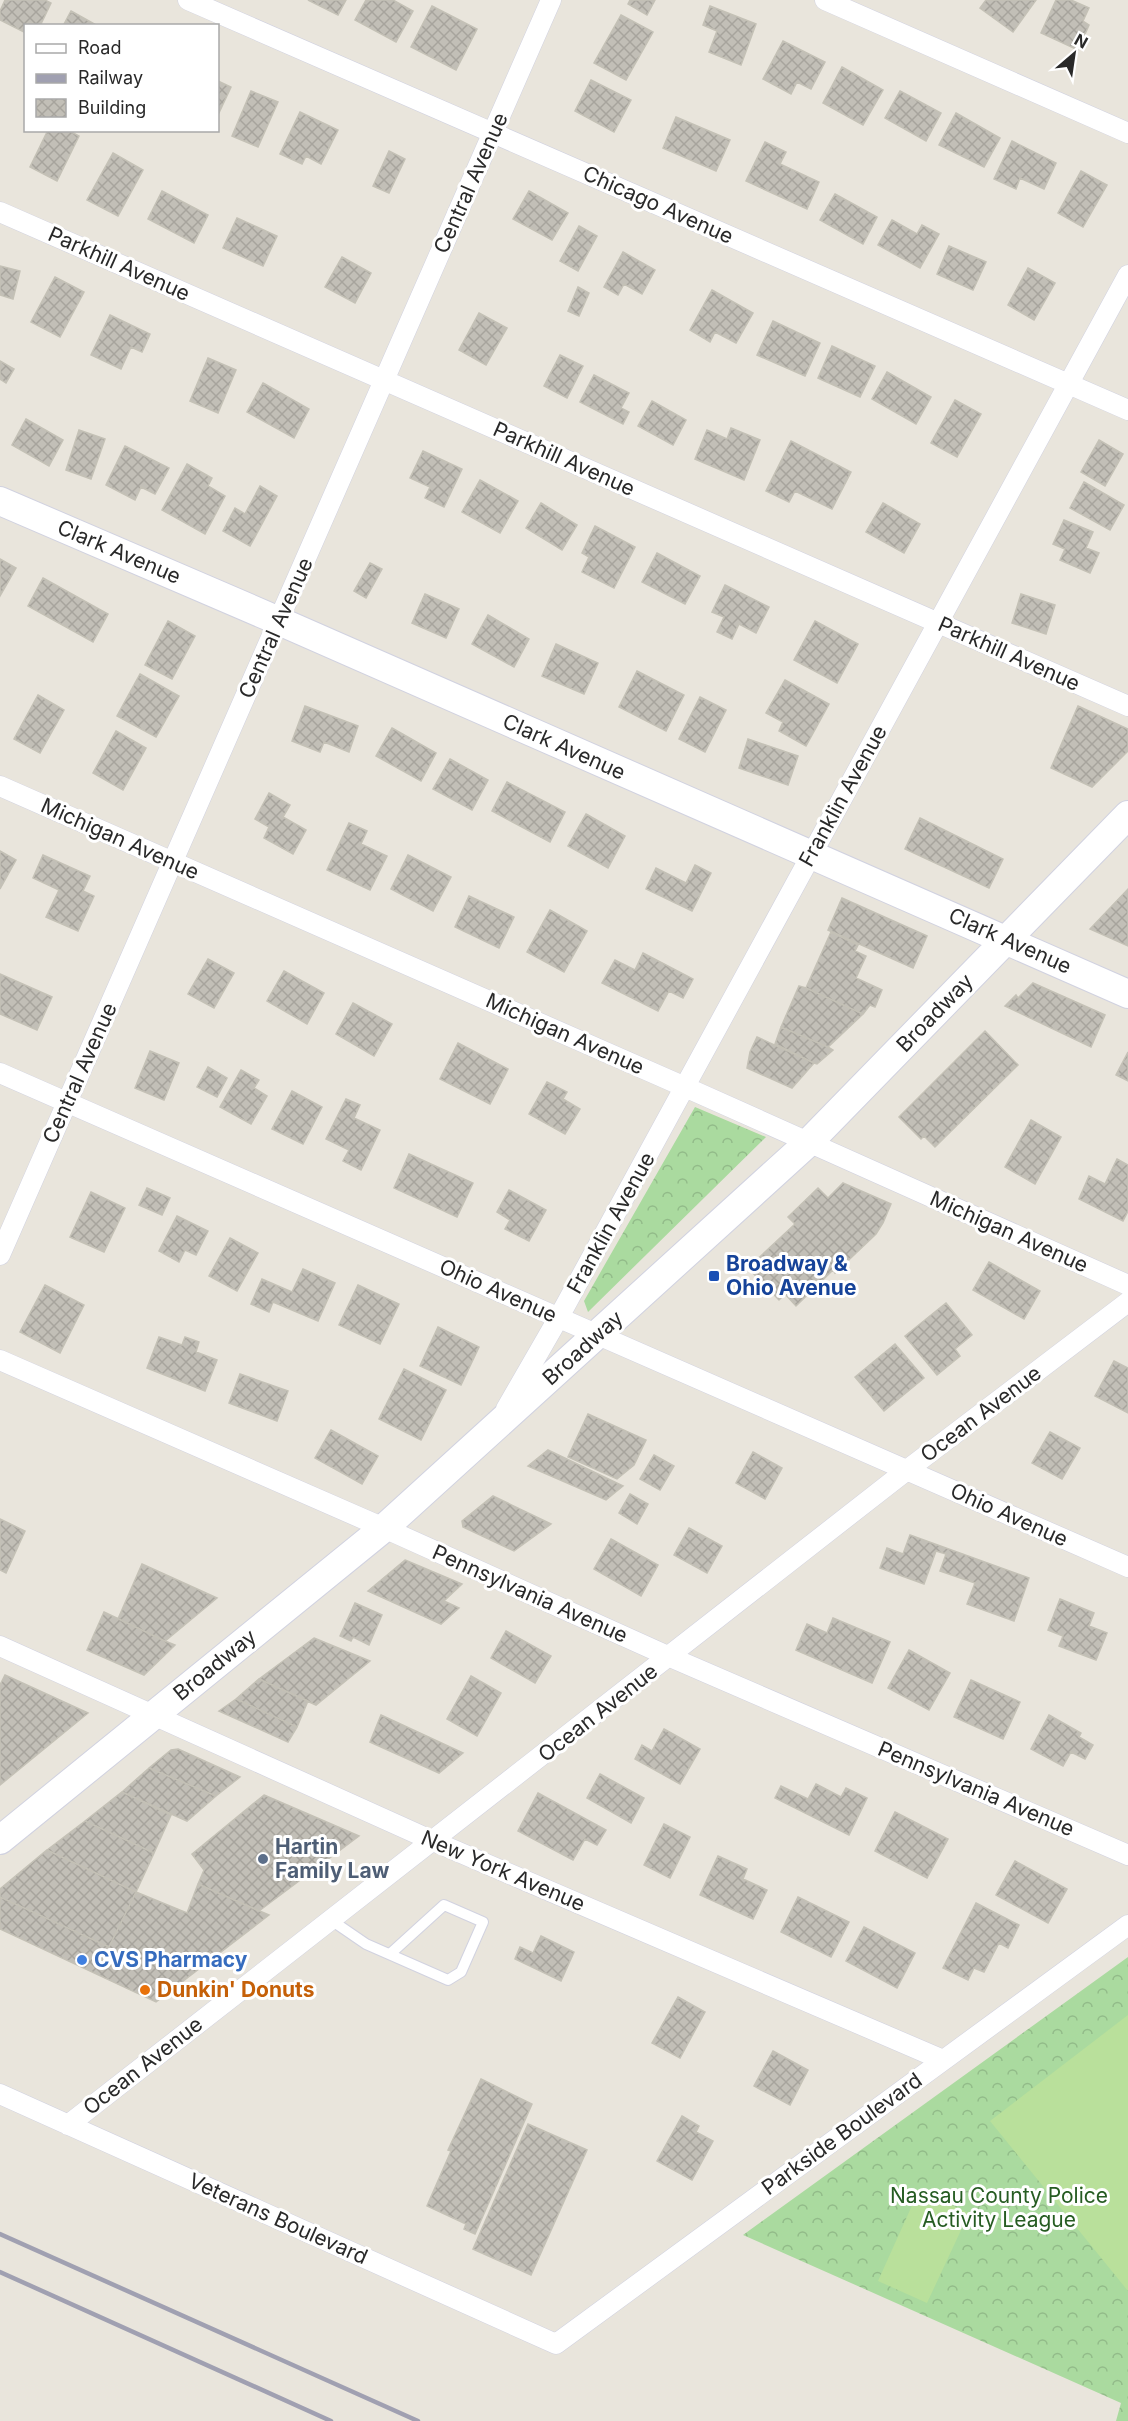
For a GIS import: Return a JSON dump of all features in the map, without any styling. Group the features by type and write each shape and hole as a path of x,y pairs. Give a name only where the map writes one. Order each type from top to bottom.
{"main road":[{"name":"Clark Avenue","path":"0,501 1007,939 1128,994"},
{"name":"Broadway","path":"0,1840 384,1528 496,1427 809,1142 1128,815"}],"street":[{"name":"Chicago Avenue","path":"188,0 1128,410"},
{"name":"Central Avenue","path":"0,1255 551,0"},
{"path":"825,0 1128,133"},
{"name":"Parkhill Avenue","path":"0,212 1128,706"},
{"name":"Franklin Avenue","path":"496,1427 559,1317 1128,274"},
{"name":"Michigan Avenue","path":"0,786 685,1086 1128,1286"},
{"name":"Ohio Avenue","path":"0,1073 1128,1567"},
{"name":"Ocean Avenue","path":"68,2125 907,1470 1128,1302"},
{"name":"Pennsylvania Avenue","path":"0,1360 384,1528 670,1657 1128,1855"},
{"name":"New York Avenue","path":"0,1646 434,1841 943,2060"},
{"name":"Parkside Boulevard","path":"556,2344 1128,1924"},
{"name":"Veterans Boulevard","path":"0,2094 556,2344"}],"lane":[{"path":"331,1920 366,1944 448,1980 461,1972 483,1922 444,1905 390,1954"}],"green space":[{"path":"695,1107 766,1137 588,1312 584,1301"},
{"name":"Nassau County Police Activity League","path":"1128,1957 1128,2421 1116,2421 1121,2403 743,2235"},
{"path":"1128,2015 1128,2291 990,2121"},
{"path":"919,2190 969,2213 927,2303 878,2281"}],"building":[{"path":"5,0 45,0 51,3 41,24 24,24 24,32 0,20 0,11"},
{"path":"308,0 346,0 338,15"},
{"path":"366,0 393,0 413,11 396,42 355,20"},
{"path":"630,0 655,0 647,15 628,4"},
{"path":"986,0 1036,0 1013,32 980,8"},
{"path":"1056,0 1071,0 1089,8 1083,21 1089,25 1078,50 1041,33"},
{"path":"432,6 477,29 456,70 411,47"},
{"path":"710,6 756,24 741,65 709,52 717,31 703,25"},
{"path":"71,11 94,24 64,24"},
{"path":"621,15 653,32 626,80 594,63"},
{"path":"783,41 825,62 811,89 797,82 791,94 763,79"},
{"path":"842,67 883,90 863,125 823,103"},
{"path":"591,80 631,100 614,132 575,111"},
{"path":"219,81 231,87 219,113"},
{"path":"251,91 278,102 258,147 232,136"},
{"path":"900,91 941,113 926,141 885,118"},
{"path":"300,112 338,130 321,164 306,156 302,164 280,154"},
{"path":"956,113 1000,138 984,167 939,145"},
{"path":"676,117 730,140 716,171 663,148"},
{"path":"47,132 72,132 79,136 57,181 30,167"},
{"path":"1012,141 1056,163 1044,189 1020,178 1016,189 994,179"},
{"path":"765,142 786,152 780,164 819,182 807,209 746,181"},
{"path":"389,151 405,159 389,193 373,186"},
{"path":"113,153 143,170 118,216 87,200"},
{"path":"1081,171 1107,185 1083,227 1058,213"},
{"path":"162,191 208,215 194,243 148,219"},
{"path":"529,191 568,213 552,240 513,219"},
{"path":"835,194 877,217 863,244 820,220"},
{"path":"237,218 277,236 263,266 223,248"},
{"path":"892,220 917,234 922,225 939,234 920,268 878,245"},
{"path":"579,226 597,236 578,271 560,261"},
{"path":"949,246 986,262 973,290 937,274"},
{"path":"623,252 655,270 642,294 624,284 618,295 604,287"},
{"path":"342,257 371,273 355,303 325,287"},
{"path":"0,266 20,271 13,299 0,295"},
{"path":"1028,268 1055,283 1034,320 1008,305"},
{"path":"55,277 84,292 60,337 31,322"},
{"path":"578,287 589,293 579,316 568,311"},
{"path":"712,290 753,313 736,343 715,332 710,342 690,330"},
{"path":"479,313 507,328 486,365 459,350"},
{"path":"110,315 150,334 142,352 131,347 121,369 91,355"},
{"path":"773,321 820,343 805,376 757,355"},
{"path":"832,346 875,366 860,397 818,378"},
{"path":"560,355 583,366 567,398 544,386"},
{"path":"208,358 236,370 218,413 190,401"},
{"path":"0,361 14,369 6,383 0,379"},
{"path":"887,372 931,397 916,424 872,399"},
{"path":"594,375 629,393 621,408 629,412 623,424 580,402"},
{"path":"263,383 309,409 294,438 247,412"},
{"path":"955,400 981,414 957,457 931,443"},
{"path":"652,401 686,420 673,445 638,426"},
{"path":"26,419 63,440 49,466 12,445"},
{"path":"731,428 760,440 744,480 695,459 707,430 727,439"},
{"path":"79,430 105,439 91,479 66,470"},
{"path":"1099,440 1123,454 1105,486 1081,472"},
{"path":"791,441 851,472 832,509 795,491 789,502 766,491"},
{"path":"125,446 169,468 155,494 141,487 135,500 106,485"},
{"path":"423,451 462,469 444,507 425,498 430,487 410,478"},
{"path":"187,464 212,478 208,486 225,496 205,534 162,510"},
{"path":"480,480 518,501 500,533 462,512"},
{"path":"1084,482 1124,505 1110,530 1070,508"},
{"path":"260,486 277,496 250,546 223,531 235,508 245,514"},
{"path":"541,503 577,525 562,550 526,528"},
{"path":"883,503 920,524 904,553 866,532"},
{"path":"1064,520 1093,532 1086,548 1099,553 1090,573 1060,560 1065,549 1053,544"},
{"path":"595,526 635,547 614,588 582,572 589,557 582,553"},
{"path":"657,553 700,576 685,604 642,582"},
{"path":"0,559 16,568 0,596"},
{"path":"370,563 382,569 366,598 354,591"},
{"path":"43,578 108,614 93,642 28,606"},
{"path":"725,585 769,607 756,633 739,624 732,639 717,632 724,617 712,612"},
{"path":"425,594 459,609 446,638 412,623"},
{"path":"1021,594 1055,605 1046,634 1012,623"},
{"path":"488,615 529,639 514,667 472,644"},
{"path":"168,621 195,636 172,679 145,665"},
{"path":"815,621 858,644 837,683 794,660"},
{"path":"556,644 598,663 584,694 542,676"},
{"path":"637,671 684,695 666,731 619,707"},
{"path":"140,674 179,696 156,737 117,716"},
{"path":"785,680 829,704 806,746 779,731 783,722 766,713"},
{"path":"38,695 64,710 40,753 14,739"},
{"path":"700,697 726,710 705,752 679,739"},
{"path":"305,706 358,726 349,752 324,742 320,752 292,741"},
{"path":"1078,706 1128,729 1128,751 1092,787 1051,768"},
{"path":"392,728 436,753 421,781 376,756"},
{"path":"116,731 146,748 123,790 93,773"},
{"path":"748,739 798,756 788,785 739,768"},
{"path":"450,759 488,780 472,810 433,789"},
{"path":"507,782 565,812 550,842 492,811"},
{"path":"269,793 290,805 283,817 306,830 293,854 264,838 269,827 255,819"},
{"path":"586,814 625,836 608,868 568,846"},
{"path":"920,818 1003,859 989,888 905,849"},
{"path":"349,823 367,831 361,844 387,856 370,890 327,870"},
{"path":"0,851 16,860 0,889"},
{"path":"43,855 90,876 83,891 94,896 78,931 46,917 59,890 33,878"},
{"path":"408,855 451,877 433,911 391,889"},
{"path":"695,865 711,873 692,911 646,889 656,868 686,883"},
{"path":"1128,889 1128,946 1090,929"},
{"path":"469,896 514,917 499,948 455,927"},
{"path":"842,898 927,936 913,968 828,930"},
{"path":"550,910 587,931 564,972 527,952"},
{"path":"831,932 858,945 855,951 866,956 856,978 882,990 875,1007 870,1005 863,1014 806,988"},
{"path":"643,953 693,979 683,998 669,991 658,1011 602,983 615,960 635,970"},
{"path":"208,959 234,973 214,1008 188,994"},
{"path":"284,971 324,993 307,1024 267,1001"},
{"path":"0,974 52,997 37,1030 0,1014"},
{"path":"1033,983 1105,1015 1091,1047 1005,1006 1016,995 1018,998"},
{"path":"799,986 863,1014 828,1047 781,1027"},
{"path":"353,1003 392,1024 374,1056 336,1034"},
{"path":"781,1027 833,1050 817,1064 814,1063 775,1044"},
{"path":"985,1031 1018,1065 935,1147 924,1136 921,1139 899,1117"},
{"path":"757,1037 814,1063 792,1088 747,1068 750,1052"},
{"path":"458,1043 508,1069 490,1104 440,1079"},
{"path":"150,1051 179,1063 164,1100 135,1088"},
{"path":"1128,1052 1128,1081 1116,1075"},
{"path":"208,1067 227,1078 217,1097 197,1087"},
{"path":"241,1070 259,1080 254,1088 267,1096 251,1124 220,1107"},
{"path":"547,1082 567,1092 563,1099 580,1109 565,1134 529,1114"},
{"path":"292,1091 322,1107 303,1144 272,1129"},
{"path":"346,1099 360,1105 354,1118 380,1130 361,1170 343,1161 349,1150 326,1139"},
{"path":"1031,1120 1061,1137 1035,1184 1005,1167"},
{"path":"409,1154 473,1183 457,1217 394,1188"},
{"path":"1117,1159 1128,1165 1128,1211 1123,1221 1079,1199 1089,1176 1105,1184"},
{"path":"843,1183 891,1204 883,1223 876,1234 835,1273 833,1270 796,1306 785,1294 779,1300 748,1268 795,1224 788,1217 818,1188 828,1198"},
{"path":"147,1188 170,1198 162,1215 139,1205"},
{"path":"509,1190 546,1210 529,1241 505,1229 510,1220 497,1212"},
{"path":"91,1192 125,1208 104,1252 70,1237"},
{"path":"177,1216 208,1231 196,1255 185,1250 179,1262 159,1251"},
{"path":"230,1238 258,1253 237,1291 209,1276"},
{"path":"989,1262 1040,1291 1024,1319 973,1290"},
{"path":"303,1269 335,1283 318,1321 273,1302 269,1312 251,1304 262,1279 292,1292"},
{"path":"45,1285 84,1305 60,1353 20,1332"},
{"path":"358,1285 399,1304 380,1344 339,1325"},
{"path":"946,1303 972,1335 955,1349 960,1356 937,1375 905,1336"},
{"path":"438,1327 479,1347 461,1385 420,1366"},
{"path":"159,1337 182,1345 185,1337 199,1342 196,1352 217,1360 205,1391 147,1368"},
{"path":"895,1344 924,1378 884,1411 855,1377"},
{"path":"1114,1361 1128,1368 1128,1413 1095,1396"},
{"path":"404,1369 446,1390 421,1440 379,1419"},
{"path":"240,1374 288,1391 277,1421 229,1403"},
{"path":"588,1414 646,1440 634,1465 617,1479 568,1457"},
{"path":"331,1430 378,1456 362,1484 315,1458"},
{"path":"1050,1432 1080,1448 1062,1479 1032,1463"},
{"path":"548,1450 623,1486 606,1500 528,1466"},
{"path":"753,1452 782,1468 765,1499 736,1483"},
{"path":"654,1455 674,1466 660,1490 640,1479"},
{"path":"630,1494 648,1504 637,1524 619,1513"},
{"path":"493,1496 551,1524 514,1551 463,1527 462,1521"},
{"path":"0,1519 25,1531 6,1573 0,1570"},
{"path":"689,1528 722,1546 707,1573 674,1555"},
{"path":"910,1535 1029,1578 1014,1621 967,1604 975,1583 940,1571 946,1554 936,1551 924,1584 880,1568 887,1548 903,1554"},
{"path":"611,1539 658,1565 641,1596 594,1569"},
{"path":"405,1560 462,1584 444,1601 459,1608 441,1624 368,1591"},
{"path":"142,1564 217,1598 165,1641 118,1619"},
{"path":"1060,1599 1094,1613 1089,1626 1107,1633 1096,1660 1059,1646 1063,1636 1048,1630"},
{"path":"355,1603 382,1615 369,1645 353,1637 351,1641 340,1636"},
{"path":"104,1612 175,1645 144,1675 87,1650"},
{"path":"833,1618 890,1642 872,1683 796,1650 807,1624 827,1633"},
{"path":"506,1631 551,1656 535,1683 491,1658"},
{"path":"314,1638 370,1661 316,1705 259,1679"},
{"path":"909,1650 950,1673 929,1710 888,1688"},
{"path":"5,1675 88,1713 0,1785 0,1685"},
{"path":"471,1676 501,1693 477,1736 447,1719"},
{"path":"259,1679 308,1701 297,1727 236,1699"},
{"path":"971,1680 1020,1702 1003,1739 954,1717"},
{"path":"236,1699 297,1727 288,1742 219,1711"},
{"path":"381,1715 463,1753 439,1773 370,1742"},
{"path":"1049,1715 1081,1733 1079,1737 1093,1745 1085,1759 1071,1752 1063,1766 1031,1749"},
{"path":"664,1729 700,1749 680,1784 635,1759 642,1745 652,1751"},
{"path":"178,1749 240,1777 216,1796 149,1768 171,1750"},
{"path":"149,1768 216,1796 187,1821 122,1792"},
{"path":"600,1774 644,1798 631,1823 587,1798"},
{"path":"816,1784 841,1797 846,1788 867,1798 849,1835 775,1798 781,1786 808,1799"},
{"path":"122,1792 171,1815 154,1853 85,1821"},
{"path":"538,1793 606,1830 597,1845 585,1839 573,1860 518,1831"},
{"path":"264,1795 359,1836 259,1911 198,1884 204,1870 192,1854"},
{"path":"895,1812 948,1839 927,1878 875,1851"},
{"path":"85,1821 154,1853 136,1892 47,1850"},
{"path":"664,1824 690,1837 670,1878 644,1865"},
{"path":"47,1850 136,1892 109,1947 0,1897 0,1889"},
{"path":"718,1856 747,1869 743,1879 767,1890 753,1919 700,1895"},
{"path":"1015,1861 1067,1889 1048,1923 996,1895"},
{"path":"198,1884 269,1915 156,2002 0,1929 0,1897 109,1947 136,1892 187,1913"},
{"path":"798,1897 849,1922 831,1957 781,1932"},
{"path":"976,1903 1019,1925 1008,1948 999,1943 984,1972 974,1968 968,1980 943,1968"},
{"path":"864,1927 915,1953 897,1988 846,1961"},
{"path":"541,1936 574,1952 561,1981 515,1959 520,1947 533,1953"},
{"path":"678,1997 705,2012 680,2058 652,2043"},
{"path":"773,2051 808,2070 790,2105 754,2086"},
{"path":"481,2079 532,2104 475,2234 464,2229 466,2224 427,2206 451,2151 448,2150"},
{"path":"682,2116 699,2126 696,2132 713,2141 692,2180 657,2161"},
{"path":"528,2124 587,2150 531,2275 473,2249"}],"railway":[{"path":"0,2234 418,2421"},
{"path":"0,2272 331,2421"}],"place":[{"name":"Broadway & Ohio Avenue","path":"714,1276"},
{"name":"Hartin Family Law","path":"263,1859"},
{"name":"CVS Pharmacy","path":"82,1960"},
{"name":"Dunkin' Donuts","path":"145,1990"}]}
